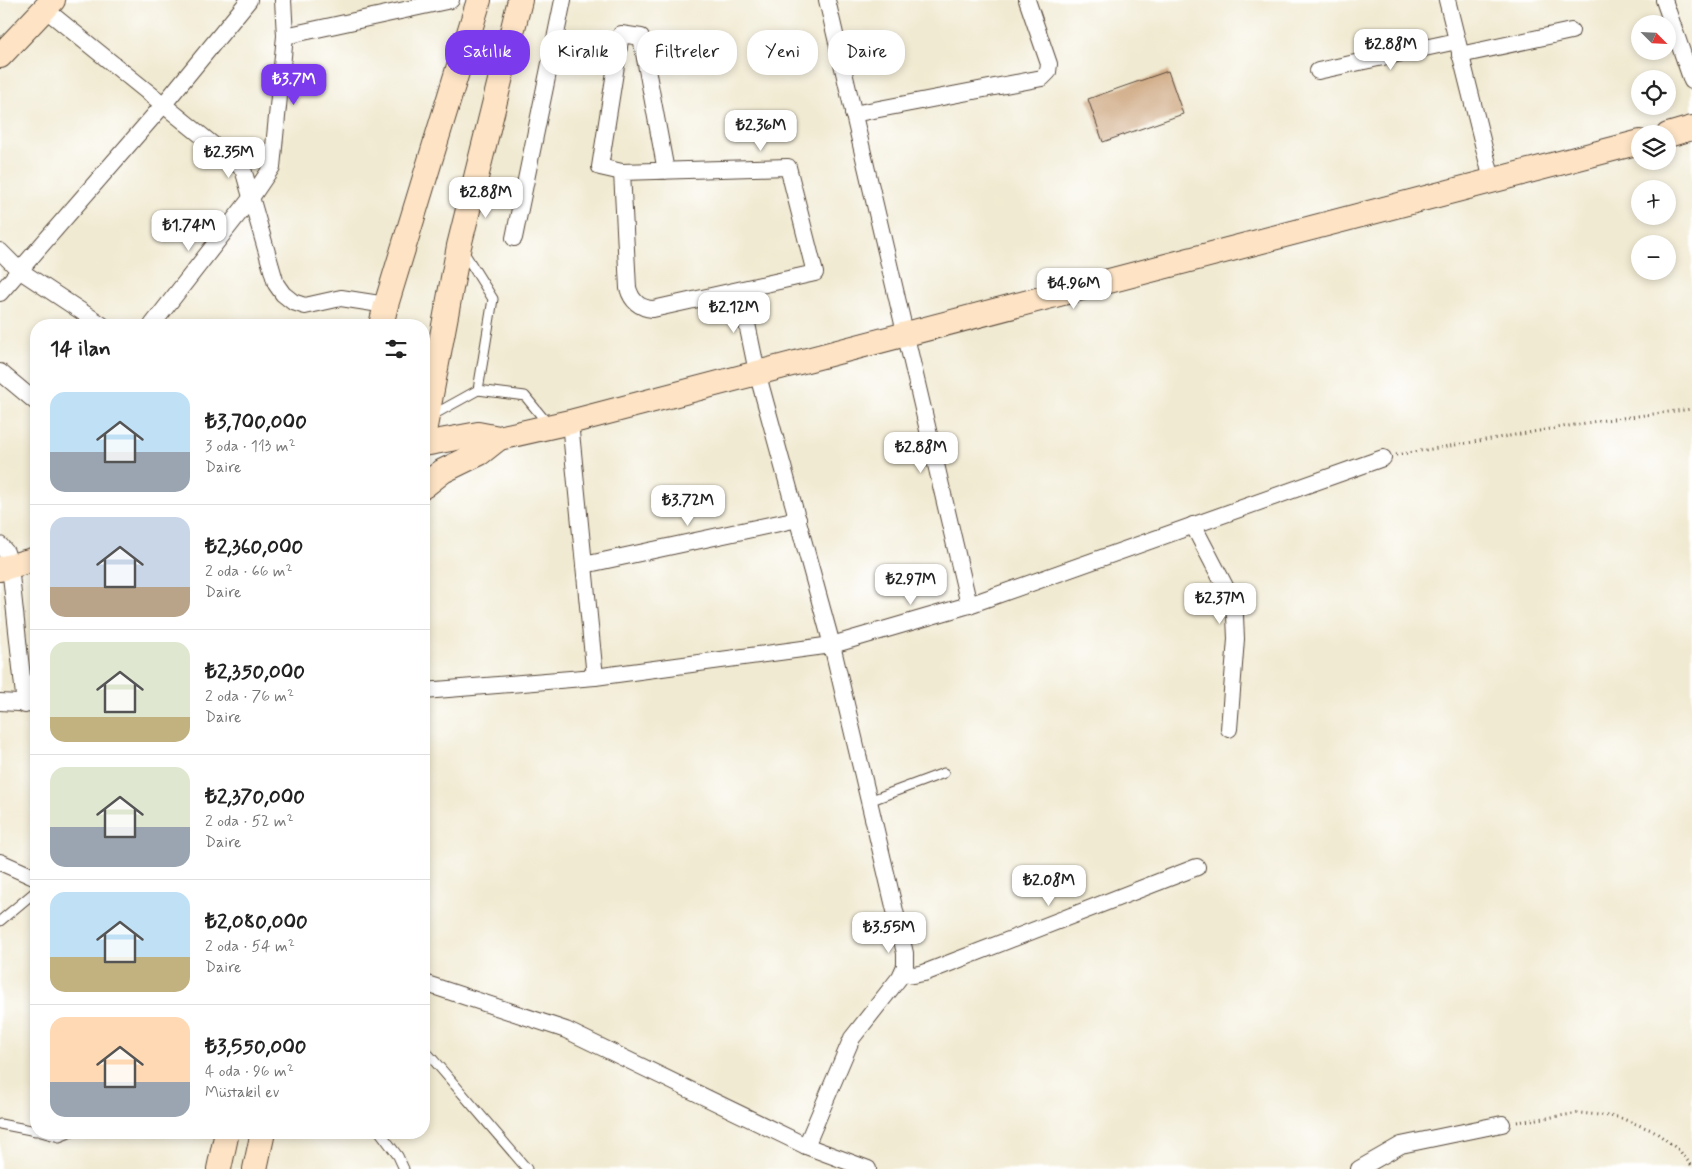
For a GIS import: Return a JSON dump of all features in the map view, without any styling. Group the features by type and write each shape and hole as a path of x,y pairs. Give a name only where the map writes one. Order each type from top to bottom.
{"main road":[{"path":"384,315 478,0"},
{"path":"430,399 459,246 520,0"},
{"path":"0,56 49,4"},
{"path":"1676,133 1692,128"},
{"path":"430,443 478,434 499,438 560,424 1631,144"},
{"path":"430,481 443,471 480,453 499,438"},
{"path":"3,560 30,559"},
{"path":"219,1169 225,1139"},
{"path":"255,1169 261,1139"}],"street":[{"path":"0,293 164,104 249,0"},
{"path":"157,319 251,198 272,167 285,36 283,0"},
{"path":"285,36 451,0"},
{"path":"514,238 563,0"},
{"path":"827,0 904,335 969,605"},
{"path":"853,114 1042,78 1048,72 1049,64 1027,0"},
{"path":"1447,0 1492,180"},
{"path":"1664,0 1692,81"},
{"path":"49,4 242,169 276,284 283,294 293,302 305,306 340,298 384,315"},
{"path":"1318,71 1571,30"},
{"path":"622,172 628,288 634,301 640,306 653,309 816,273 788,167 666,171 622,172 600,167 622,34 642,37 666,171"},
{"path":"0,251 18,270 93,319"},
{"path":"740,290 757,372 832,646 905,952 905,966 900,977 852,1038 806,1146"},
{"path":"0,372 30,397"},
{"path":"560,424 584,565 595,677"},
{"path":"430,691 595,677 832,646 969,605 1383,458"},
{"path":"584,565 798,519"},
{"path":"1193,526 1229,594 1235,616 1236,638 1229,729"},
{"path":"3,560 30,700"},
{"path":"0,702 30,705"},
{"path":"0,862 30,875"},
{"path":"903,972 913,975 924,973 1197,867"},
{"path":"430,985 566,1030 806,1146 868,1169"},
{"path":"1359,1169 1401,1145 1502,1124"}],"lane":[{"path":"459,246 493,299 478,390"},
{"path":"430,422 478,390 525,396 560,424"},
{"path":"869,801 944,773"},
{"path":"0,921 30,896"},
{"path":"430,1056 527,1169"},
{"path":"0,1124 30,1130"},
{"path":"385,1139 398,1156 404,1169"}],"path":[{"path":"1383,458 1598,421 1692,410"},
{"path":"1502,1124 1580,1113 1618,1117 1654,1132 1680,1150 1692,1166"}],"building":[{"path":"1168,71 1183,114 1103,142 1088,99"}]}
